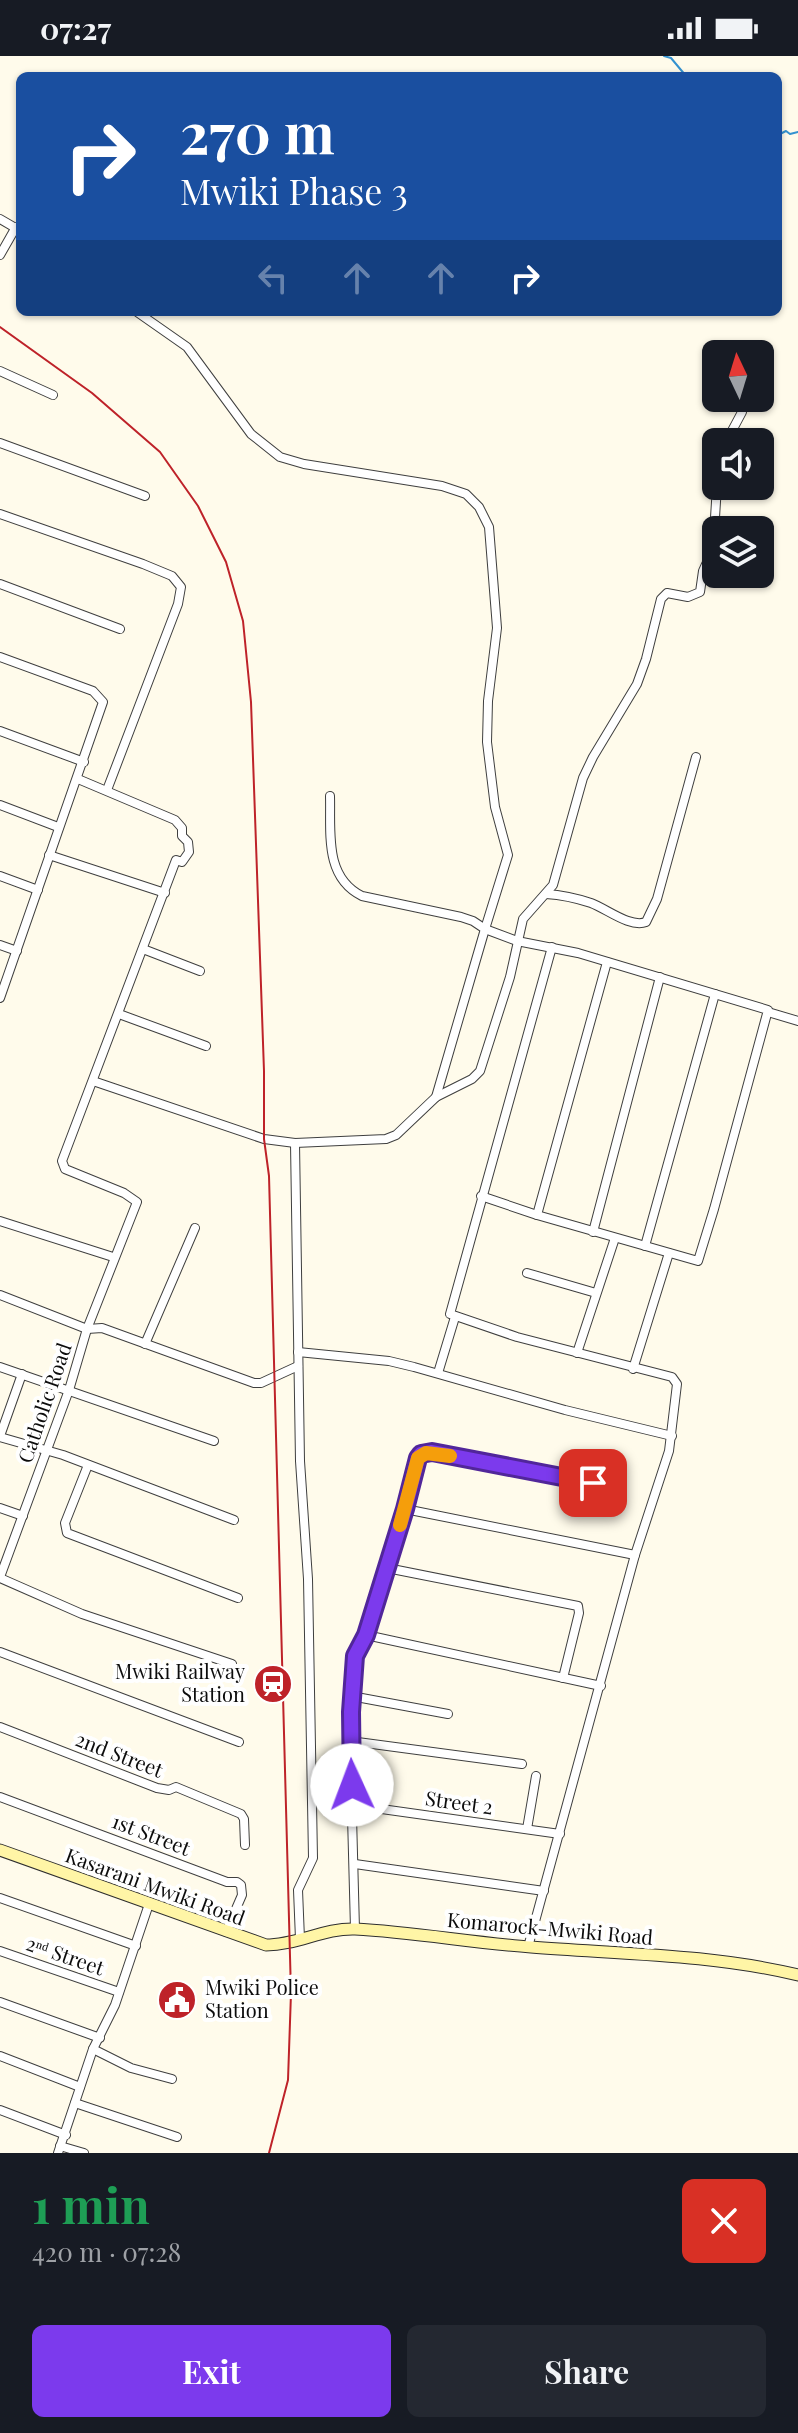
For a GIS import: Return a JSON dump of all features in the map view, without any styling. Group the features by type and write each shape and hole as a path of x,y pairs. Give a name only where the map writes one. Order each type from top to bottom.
{"main road":[{"name":"Kasarani Mwiki Road","path":"0,1850 266,1945 300,1939"},
{"name":"Komarock-Mwiki Road","path":"300,1939 355,1929 528,1947 728,1961 798,1975"}],"street":[{"path":"0,255 16,231"},
{"path":"143,316 187,347 251,434 280,457 442,486 466,494 479,507 489,527 497,628 488,701 487,742 495,807 508,855 436,1097"},
{"path":"0,371 53,395"},
{"path":"0,443 145,496"},
{"path":"78,779 179,823 189,852 182,862 176,860 93,1081 264,1139 295,1143 386,1139 396,1135 436,1097 472,1079 480,1071 510,977 523,919 553,885 583,778 637,684 661,599 667,593 688,597 700,592 703,571 713,549 716,500"},
{"path":"0,514 143,564 172,576 181,587 178,604 107,790"},
{"path":"0,584 120,629"},
{"path":"0,657 93,691 101,697 102,707 0,998"},
{"path":"0,731 84,762"},
{"path":"546,894 568,896 592,903 632,922 646,922 657,899 696,757"},
{"path":"330,796 334,866 348,889 362,896 461,917 517,941 552,947 660,977 798,1021"},
{"path":"0,805 58,827"},
{"path":"49,855 165,893"},
{"path":"0,876 38,890"},
{"path":"0,945 17,951"},
{"path":"528,1947 635,1555 672,1436 677,1384 675,1378 633,1369 455,1317 450,1311 552,947"},
{"path":"143,949 200,971"},
{"path":"537,1215 607,962"},
{"path":"593,1232 660,977"},
{"path":"645,1246 715,994"},
{"path":"481,1196 593,1232 698,1260 768,1012"},
{"path":"119,1014 206,1046"},
{"name":"Catholic Road","path":"0,1577 69,1390 113,1257 137,1202 124,1193 63,1166 93,1081"},
{"path":"295,1143 298,1366 308,1579 313,1858 299,1885 300,1939"},
{"path":"0,1221 113,1257"},
{"path":"145,1344 195,1228"},
{"path":"577,1353 615,1238"},
{"path":"633,1369 669,1253"},
{"path":"527,1273 596,1293"},
{"path":"0,1295 87,1329 102,1328 254,1383 261,1383 298,1366"},
{"path":"438,1373 455,1317"},
{"path":"298,1352 389,1361 672,1436"},
{"path":"0,1367 214,1441"},
{"path":"22,1374 0,1436 88,1465 234,1520"},
{"path":"355,1929 350,1741 355,1656 366,1635 418,1458 426,1453 593,1483"},
{"path":"88,1465 65,1523 67,1533 238,1598"},
{"path":"0,1508 23,1516"},
{"path":"405,1509 635,1555"},
{"path":"387,1568 578,1606 579,1613 563,1678"},
{"path":"0,1577 82,1614 232,1664"},
{"path":"366,1635 601,1686"},
{"path":"0,1652 239,1742"},
{"path":"351,1696 448,1714"},
{"name":"2nd Street","path":"0,1727 157,1788 169,1790 176,1787 241,1814 245,1845"},
{"path":"350,1741 522,1764"},
{"path":"527,1829 536,1776"},
{"name":"1st Street","path":"0,1797 227,1882 237,1882 241,1885 242,1895 226,1932"},
{"name":"Street 2","path":"353,1805 560,1834"},
{"path":"355,1864 544,1891"},
{"path":"0,1898 136,1946"},
{"path":"84,2153 59,2150 93,2049 119,1992 149,1904"},
{"name":"2ⁿᵈ Street","path":"0,1951 119,1992"},
{"path":"0,2002 100,2038"},
{"path":"93,2049 131,2068 172,2079"},
{"path":"0,2056 80,2087"},
{"path":"75,2103 177,2137"},
{"path":"0,2110 66,2135"}],"waterway":[{"path":"664,56 671,58 683,72"},
{"path":"782,133 798,132"}],"railway":[{"path":"0,327 92,393 160,452 198,506 226,562 243,621 251,702 264,1139 269,1176 291,1993 288,2080 269,2153"}],"slow traffic":[{"path":"400,1525 418,1458 421,1454 432,1452 450,1456"}],"place":[{"name":"Mwiki Railway Station","path":"273,1684"},
{"name":"Mwiki Police Station","path":"177,2000"}],"route":[{"path":"352,1785 350,1741 355,1656 366,1635 421,1454 432,1452 593,1483"}]}
